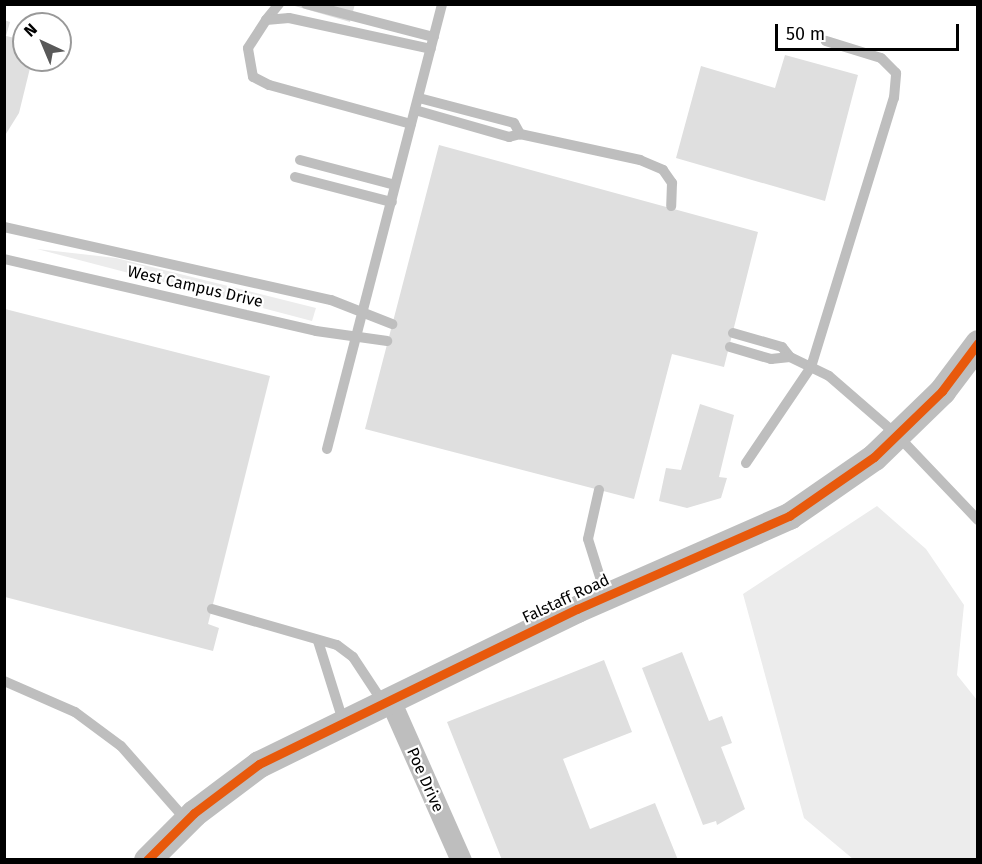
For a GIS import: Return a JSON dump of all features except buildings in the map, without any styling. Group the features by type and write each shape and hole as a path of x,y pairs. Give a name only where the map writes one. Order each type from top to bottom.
{"street":[{"name":"Falstaff Road","path":"147,860 187,820 259,764 606,596 789,516 874,457 942,391 978,343"},
{"name":"Poe Drive","path":"387,702 461,860"}],"lane":[{"path":"279,4 248,48 253,77 411,124"},
{"path":"306,4 434,37"},
{"path":"327,449 442,4"},
{"path":"266,20 289,18 431,49"},
{"path":"746,463 811,367 891,109 896,73 881,58 825,41"},
{"path":"419,98 514,123 520,134"},
{"path":"415,110 509,137 520,134 640,160 663,170 672,183 670,206"},
{"path":"300,160 395,185"},
{"path":"295,177 392,202"},
{"name":"West Campus Drive","path":"4,227 331,300 361,314 392,324"},
{"name":"West Campus Drive","path":"4,260 356,338 387,341"},
{"path":"733,333 782,347 790,357 829,376 897,435 978,520"},
{"path":"730,347 771,359 790,357"},
{"path":"599,490 588,539 606,596"},
{"path":"212,609 337,645 353,657 387,702"},
{"path":"318,641 344,723"},
{"path":"4,681 75,712 121,746 187,820"}],"shaded area":[{"path":"37,249 116,258 316,308 312,321"},
{"path":"877,506 926,549 964,605 957,675 977,700 977,859 853,859 804,818 743,594"}],"cycle path":[{"path":"147,860 194,813 259,764 577,609 789,516 874,457 942,391 978,343"}]}
